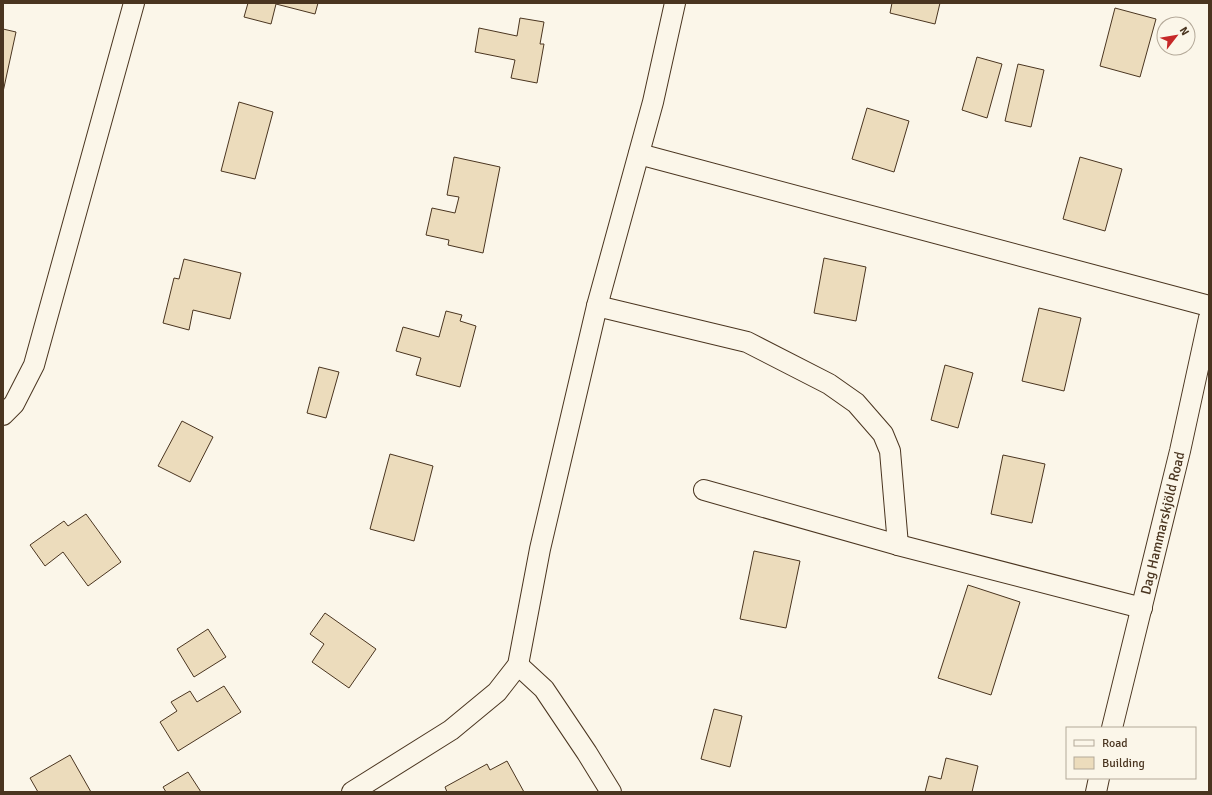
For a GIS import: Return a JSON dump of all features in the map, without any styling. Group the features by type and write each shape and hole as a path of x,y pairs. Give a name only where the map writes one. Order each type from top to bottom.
{"street":[{"path":"3,415 14,404 34,364 134,3"},
{"path":"352,792 451,730 497,692 518,665 540,549 597,306 653,102 675,3"},
{"path":"638,154 1209,306"},
{"path":"597,306 747,342 829,384 856,403 883,434 890,451 898,545"},
{"name":"Dag Hammarskjöld Road","path":"1112,727 1180,450 1209,318"},
{"path":"704,490 898,545 1142,608"},
{"path":"518,665 544,689 611,792"},
{"path":"1096,792 1099,779"}],"building":[{"path":"248,3 318,3 315,14 276,4 271,24 244,17"},
{"path":"892,3 940,3 935,24 890,13"},
{"path":"1115,8 1156,19 1140,77 1100,66"},
{"path":"520,18 544,22 540,44 544,44 537,83 511,78 515,60 475,52 479,28 517,36"},
{"path":"3,29 16,32 3,92"},
{"path":"977,57 1002,64 987,118 962,110"},
{"path":"1018,64 1044,70 1031,127 1005,121"},
{"path":"239,102 273,112 255,179 221,171"},
{"path":"867,108 909,121 894,172 852,159"},
{"path":"454,157 500,167 483,253 448,245 449,240 426,235 432,208 455,213 459,197 447,195"},
{"path":"1080,157 1122,169 1105,231 1063,219"},
{"path":"824,258 866,267 856,321 814,313"},
{"path":"184,259 241,273 230,319 193,310 189,330 163,323 174,278 179,279"},
{"path":"1039,308 1081,318 1064,391 1022,381"},
{"path":"446,311 462,315 460,321 476,326 460,387 416,375 421,358 396,351 403,327 439,337"},
{"path":"945,365 973,373 958,428 931,420"},
{"path":"319,367 339,372 326,418 307,413"},
{"path":"182,421 213,437 190,482 158,466"},
{"path":"390,454 433,466 414,541 370,529"},
{"path":"1003,455 1045,464 1032,523 991,514"},
{"path":"86,514 121,562 88,586 63,552 45,566 30,545 64,521 68,526"},
{"path":"754,551 800,561 786,628 740,619"},
{"path":"968,585 1020,602 991,695 938,678"},
{"path":"325,613 376,649 349,688 312,662 324,644 310,634"},
{"path":"208,629 226,657 194,677 177,649"},
{"path":"224,686 241,712 178,751 160,722 177,711 171,702 190,691 197,702"},
{"path":"714,709 742,716 730,767 701,759"},
{"path":"70,755 91,792 38,792 30,778"},
{"path":"946,758 978,766 972,792 925,792 929,776 941,779"},
{"path":"507,761 524,792 447,792 445,787 487,764 490,770"},
{"path":"188,772 201,792 166,792 163,787"}]}
